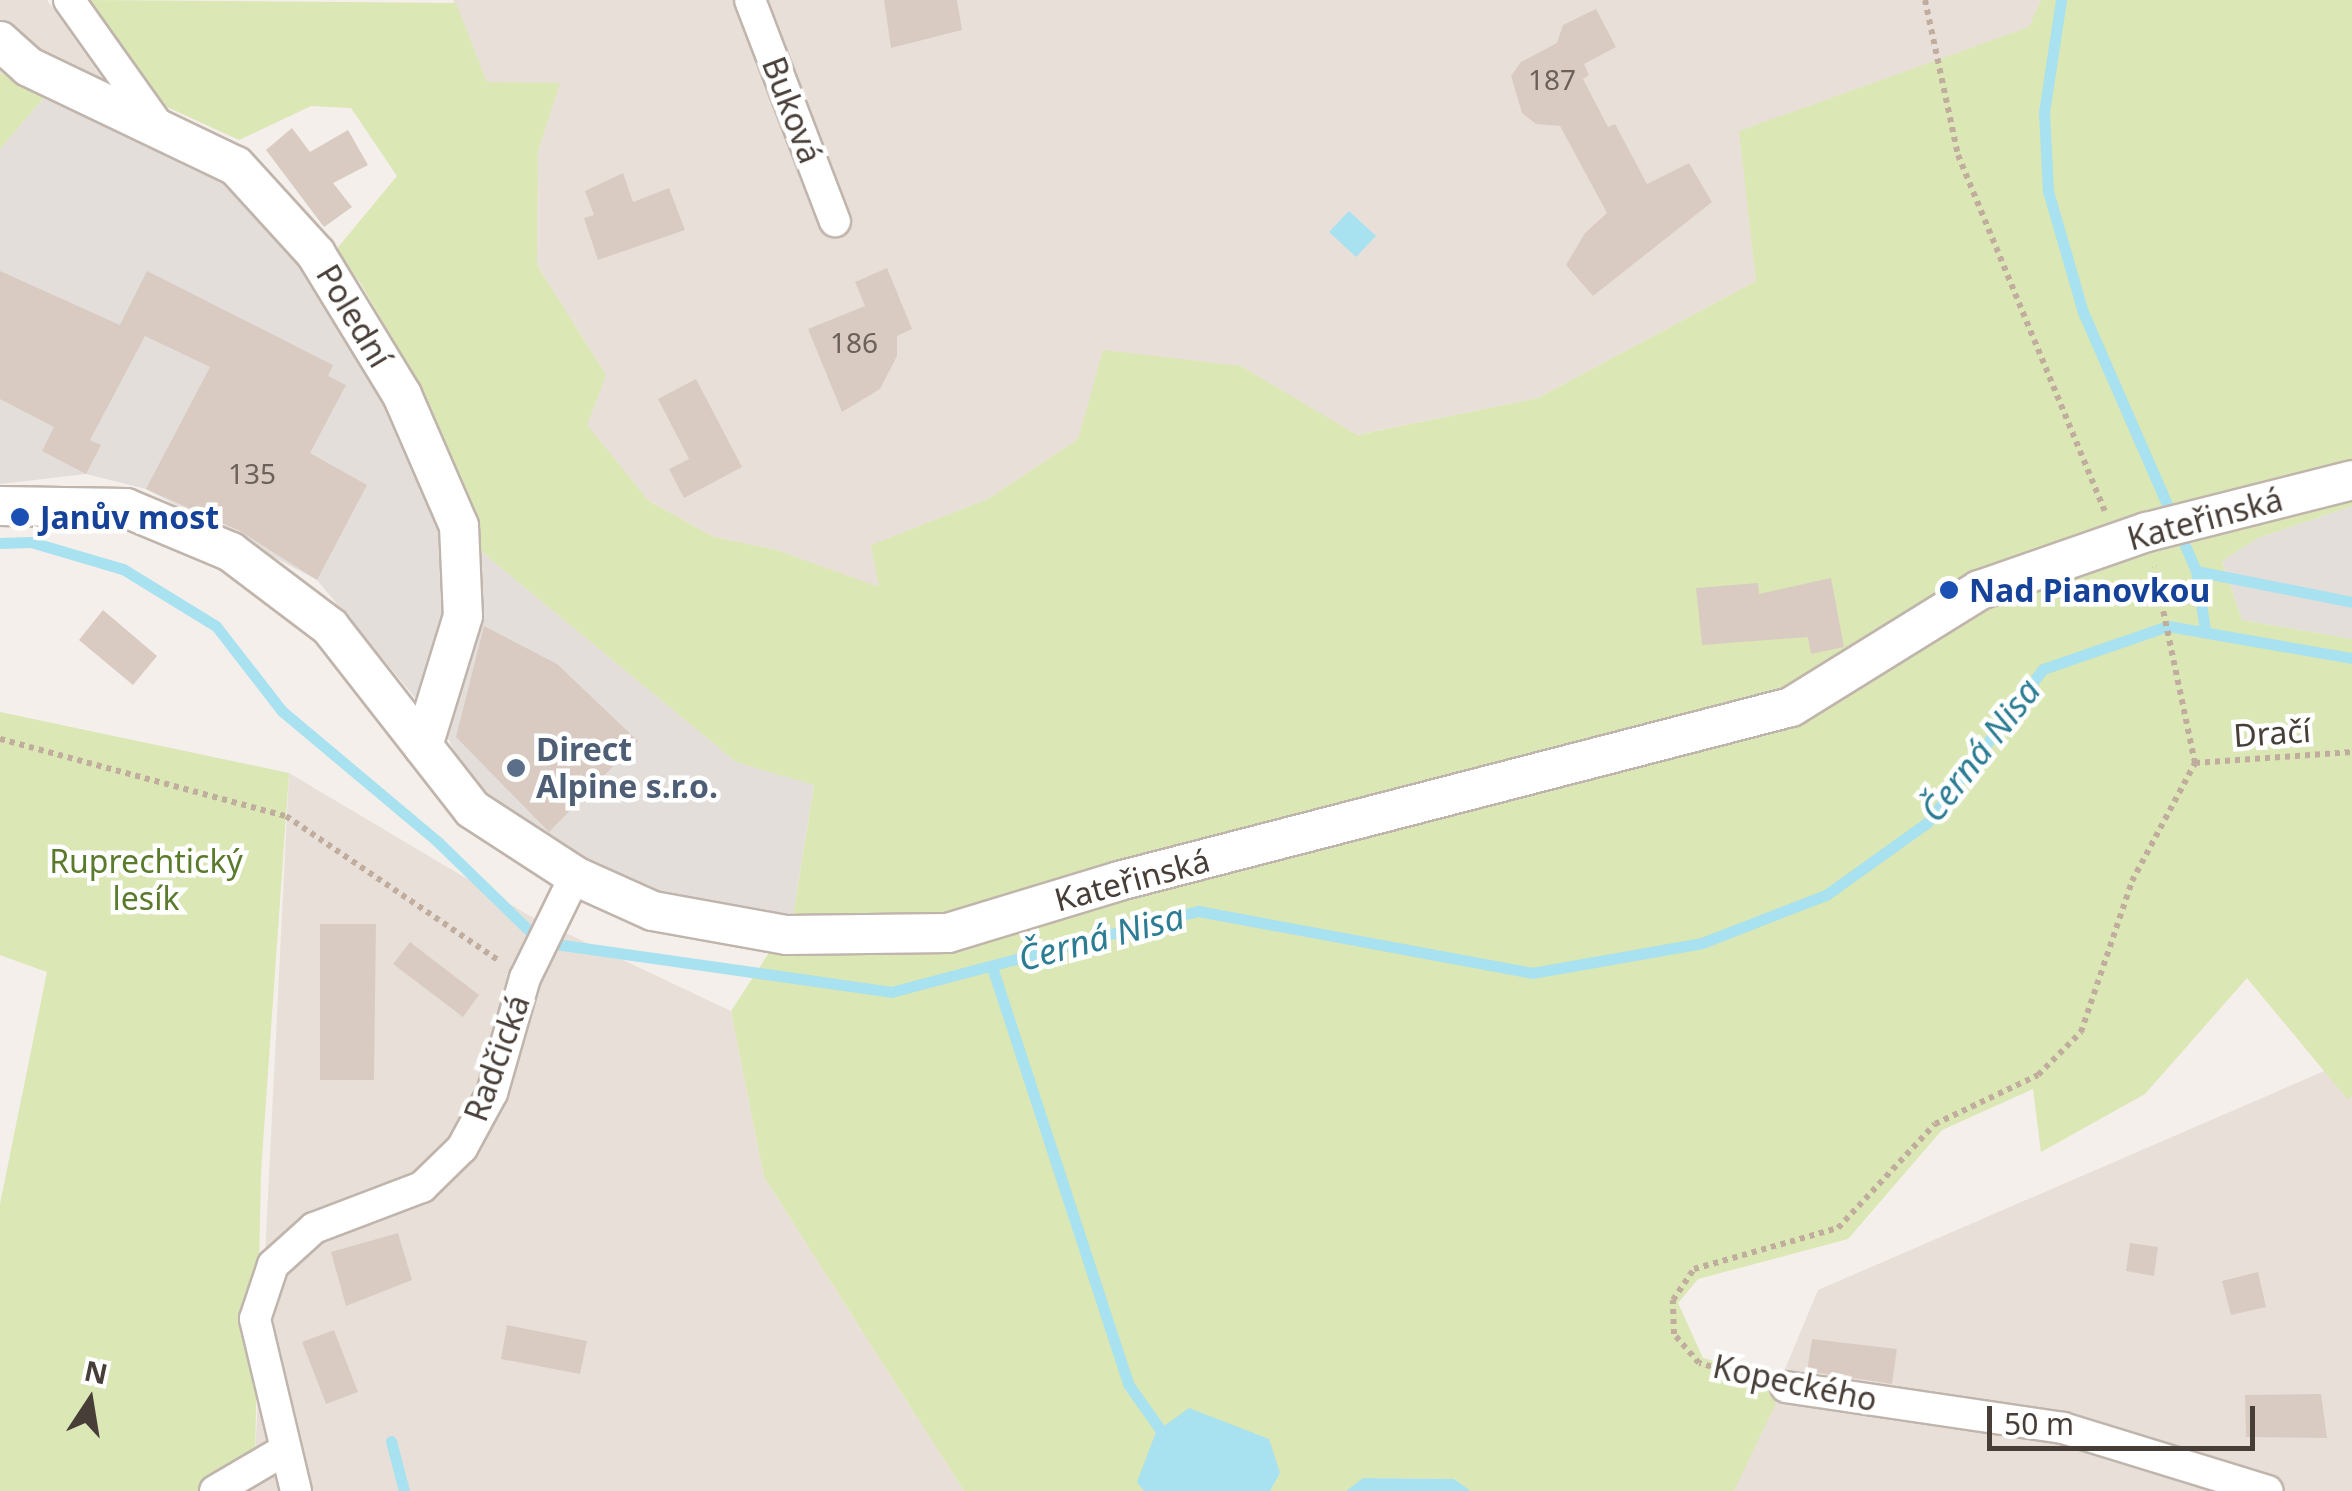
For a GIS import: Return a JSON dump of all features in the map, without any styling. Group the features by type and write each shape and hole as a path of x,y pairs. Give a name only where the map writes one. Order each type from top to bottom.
{"street":[{"path":"69,0 160,128"},
{"name":"Buková","path":"750,0 835,221"},
{"name":"Polední","path":"0,41 28,67 236,166 316,254 402,394 459,526 462,616 423,746"},
{"name":"Kateřinská","path":"0,506 126,508 230,552 330,627 472,809 575,876 653,912 788,935 948,933 1119,881 1791,707 1980,590 2119,542 2352,480"},
{"name":"Radčická","path":"296,1491 255,1319 273,1264 314,1228 422,1186 462,1148 492,1093 525,978 575,876"},
{"name":"Kopeckého","path":"1786,1387 2063,1428 2268,1491"},
{"path":"215,1491 285,1450"}],"path":[{"path":"1925,0 1958,155 2119,542"},
{"path":"2158,588 2195,763"},
{"path":"0,739 286,816 525,978"},
{"name":"Dračí","path":"2195,763 2352,752"},
{"name":"Kopeckého","path":"1786,1387 1699,1363 1674,1334 1672,1300 1694,1269 1838,1228 1935,1124 2038,1075 2081,1032 2132,881 2195,763"}],"shaded area":[{"path":"0,0 47,0 113,94 48,93 0,73"},
{"path":"453,0 2041,0 2030,27 1740,131 1756,281 1538,398 1356,435 1241,366 1078,439 988,499 872,545 880,588 777,550 714,537 649,501 586,425 606,375 537,265 538,152 559,84 487,82"},
{"path":"48,93 124,135 216,170 265,210 332,301 421,474 482,552 736,762 814,784 793,916 731,913 607,880 534,834 473,785 446,735 317,580 146,489 86,474 0,484 0,149"},
{"path":"2352,506 2352,639 2242,620 2222,560 2258,538"},
{"path":"289,773 530,916 731,1011 764,1177 964,1491 207,1491 255,1457"},
{"path":"2352,1059 2352,1491 1734,1491 1818,1290"}],"green space":[{"path":"87,0 456,3 487,82 560,83 538,152 537,265 606,375 587,425 649,501 714,537 777,550 879,587 871,545 988,499 1078,439 1103,350 1241,366 1357,435 1538,398 1756,281 1739,131 2029,27 2041,0 2352,0 2352,506 2258,538 2222,561 2242,620 2352,639 2352,1095 2348,1100 2247,978 2145,1094 2041,1152 2033,1089 1942,1130 1848,1239 1698,1279 1678,1303 1703,1358 1798,1385 1777,1401 1734,1491 1471,1491 1454,1479 1364,1478 1346,1491 1270,1491 1280,1473 1138,1481 1144,1491 964,1491 764,1177 731,1011 793,916 814,785 736,762 482,552 430,405 361,284 335,251 397,176 351,108 311,106 239,140 165,106"},
{"path":"0,73 48,93 0,149"},
{"name":"Ruprechtický lesík","path":"0,712 289,773 261,1172 255,1457 207,1491 0,1491 0,1204 47,972 0,955"}],"water":[{"path":"1349,211 1376,236 1356,257 1329,232"},
{"path":"1189,1408 1269,1439 1280,1473 1270,1491 1144,1491 1137,1482 1156,1432"},
{"path":"1363,1478 1454,1479 1471,1491 1346,1491"}],"building":[{"path":"884,0 957,0 962,30 891,48"},
{"path":"1596,9 1616,47 1584,64 1589,75 1583,79 1608,127 1615,124 1647,184 1689,163 1712,202 1593,296 1566,265 1585,233 1607,213 1560,126 1536,124 1522,113 1511,76 1521,62 1557,43 1563,25"},
{"path":"292,128 310,152 348,130 368,165 333,183 352,207 324,227 266,150"},
{"path":"623,173 633,202 669,188 685,230 598,260 584,218 594,215 585,191"},
{"path":"887,268 912,329 897,336 897,356 880,389 842,412 808,329 865,306 855,282"},
{"path":"0,271 120,325 147,271 333,365 328,376 346,385 310,453 367,485 317,580 240,531 146,489 210,367 145,336 90,440 101,445 86,474 42,451 54,427 0,399"},
{"path":"696,379 742,467 684,498 669,469 689,459 658,399"},
{"path":"1831,578 1844,647 1811,654 1808,637 1702,645 1696,588 1758,583 1759,594"},
{"path":"103,610 157,656 133,685 79,640"},
{"path":"484,626 557,664 638,741 549,832 456,737"},
{"path":"320,924 376,924 374,1080 320,1080"},
{"path":"410,942 479,995 463,1017 393,964"},
{"path":"398,1233 412,1280 346,1306 331,1252"},
{"path":"2130,1243 2158,1247 2154,1276 2126,1271"},
{"path":"2258,1272 2266,1307 2231,1315 2222,1281"},
{"path":"507,1325 587,1341 580,1374 501,1359"},
{"path":"334,1330 358,1392 326,1404 302,1342"},
{"path":"1812,1339 1897,1349 1892,1384 1807,1371"},
{"path":"2321,1394 2327,1438 2246,1437 2245,1395"}],"waterway":[{"path":"2061,0 2044,112 2048,191 2083,312 2196,571 2205,630"},
{"name":"Černá Nisa","path":"0,543 31,542 123,569 216,626 282,711 438,842 541,942 891,992 1198,911 1532,973 1702,943 1826,895 1928,822 2043,669 2168,626 2352,658"},
{"path":"2196,571 2352,602"},
{"path":"993,970 1128,1384 1169,1442"},
{"path":"391,1441 404,1491"}],"place":[{"name":"Janův most","path":"20,517"},
{"name":"Nad Pianovkou","path":"1949,590"},
{"name":"Direct Alpine s.r.o.","path":"516,768"}]}
